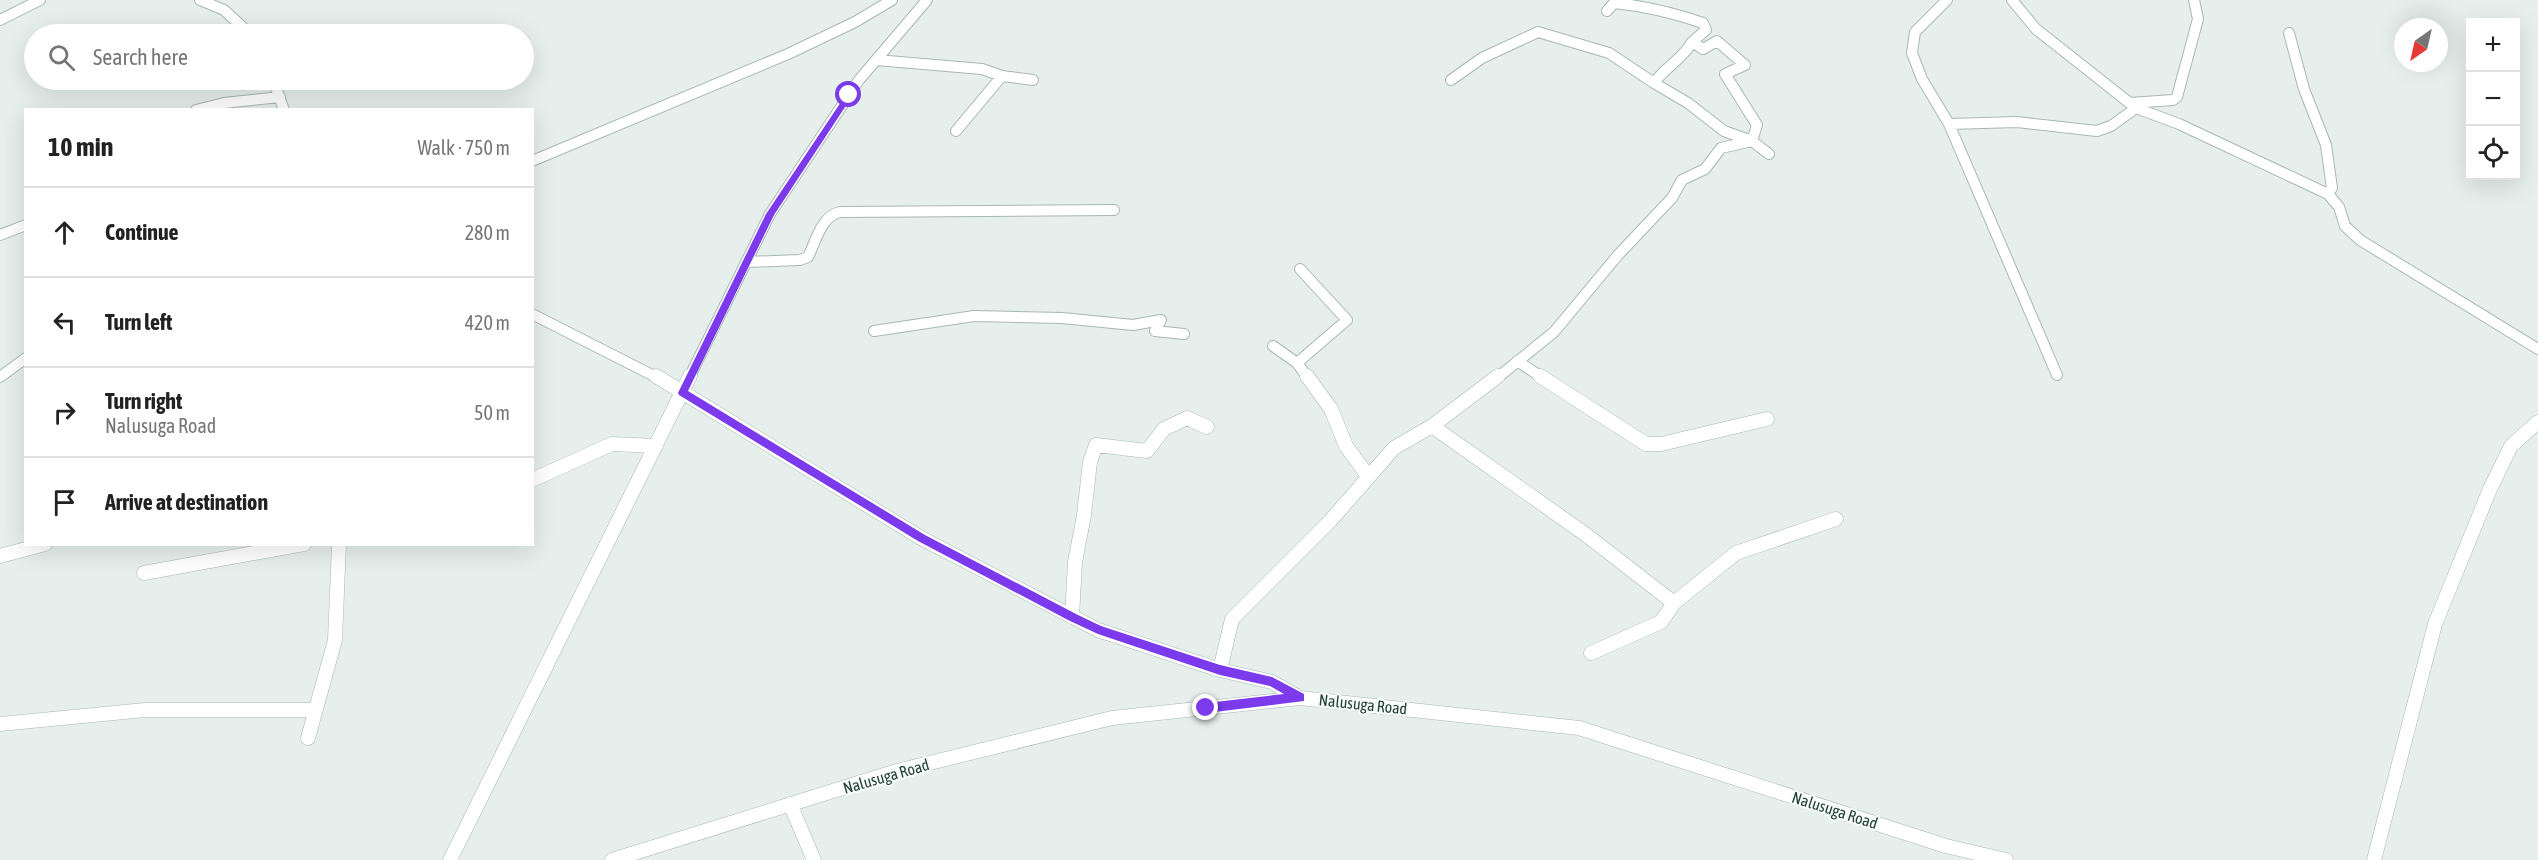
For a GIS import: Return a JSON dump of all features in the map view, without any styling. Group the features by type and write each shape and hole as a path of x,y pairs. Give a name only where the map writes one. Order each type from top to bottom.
{"street":[{"path":"0,20 40,0"},
{"path":"200,0 224,10 239,24"},
{"path":"534,160 788,54 855,22 892,0"},
{"path":"1947,0 1915,33 1912,53 1922,79 1949,124 2057,375"},
{"path":"2012,0 2036,29 2133,105 2328,194 2339,207 2345,226 2360,240 2538,350"},
{"path":"1949,124 2017,122 2097,131 2111,126 2133,105 2173,100 2177,97 2198,19 2194,0"},
{"path":"450,860 770,214 859,80 922,1"},
{"path":"1607,11 1614,3 1632,4 1677,14 1703,23 1706,30 1692,42 1685,55 1663,70 1654,83"},
{"path":"1451,80 1482,58 1538,33 1609,53 1688,103 1724,130 1752,141 1769,154"},
{"path":"2289,33 2304,89 2326,145 2332,188 2328,194"},
{"path":"1692,42 1703,49 1717,41 1745,65 1725,74 1757,125 1752,141"},
{"path":"876,60 982,69 1002,76 1034,80"},
{"path":"956,131 1002,76"},
{"path":"277,90 283,108"},
{"path":"204,108 224,103 280,96"},
{"path":"1220,670 1232,619 1331,520 1394,448 1432,426 1554,332 1618,255 1672,198 1682,180 1705,168 1721,148 1752,141"},
{"path":"747,262 800,260 808,257 826,219 831,214 840,212 1114,210"},
{"path":"0,235 24,226"},
{"path":"1297,363 1347,320 1300,269"},
{"path":"534,315 620,356 921,538 1072,617 1098,630 1220,670 1272,682 1300,698"},
{"path":"874,331 974,316 1062,318 1133,325 1161,320 1155,331 1184,334"},
{"path":"1273,346 1297,363 1332,409 1346,446 1368,476"},
{"path":"0,376 24,359"},
{"path":"1517,361 1646,444 1661,444 1767,419"},
{"path":"1072,617 1075,562 1084,515 1090,462 1096,445 1147,452 1164,429 1187,418 1207,427"},
{"path":"2374,860 2435,624 2490,489 2511,446 2538,422"},
{"path":"1432,426 1502,478 1532,494 1630,565 1674,603"},
{"path":"534,479 612,444 656,446"},
{"path":"1591,653 1661,622 1674,603 1736,553 1836,519"},
{"path":"0,556 38,546"},
{"path":"144,573 292,546"},
{"path":"308,738 335,640 339,546"},
{"name":"Nalusuga Road","path":"612,860 897,771 1112,718 1300,698 1579,728 1946,846 2006,860"},
{"path":"0,724 145,711 316,710"},
{"path":"790,804 814,860"}],"route":[{"path":"849,95 770,214 682,393 921,538 1098,630 1220,670 1272,682 1300,698 1206,708"}]}
